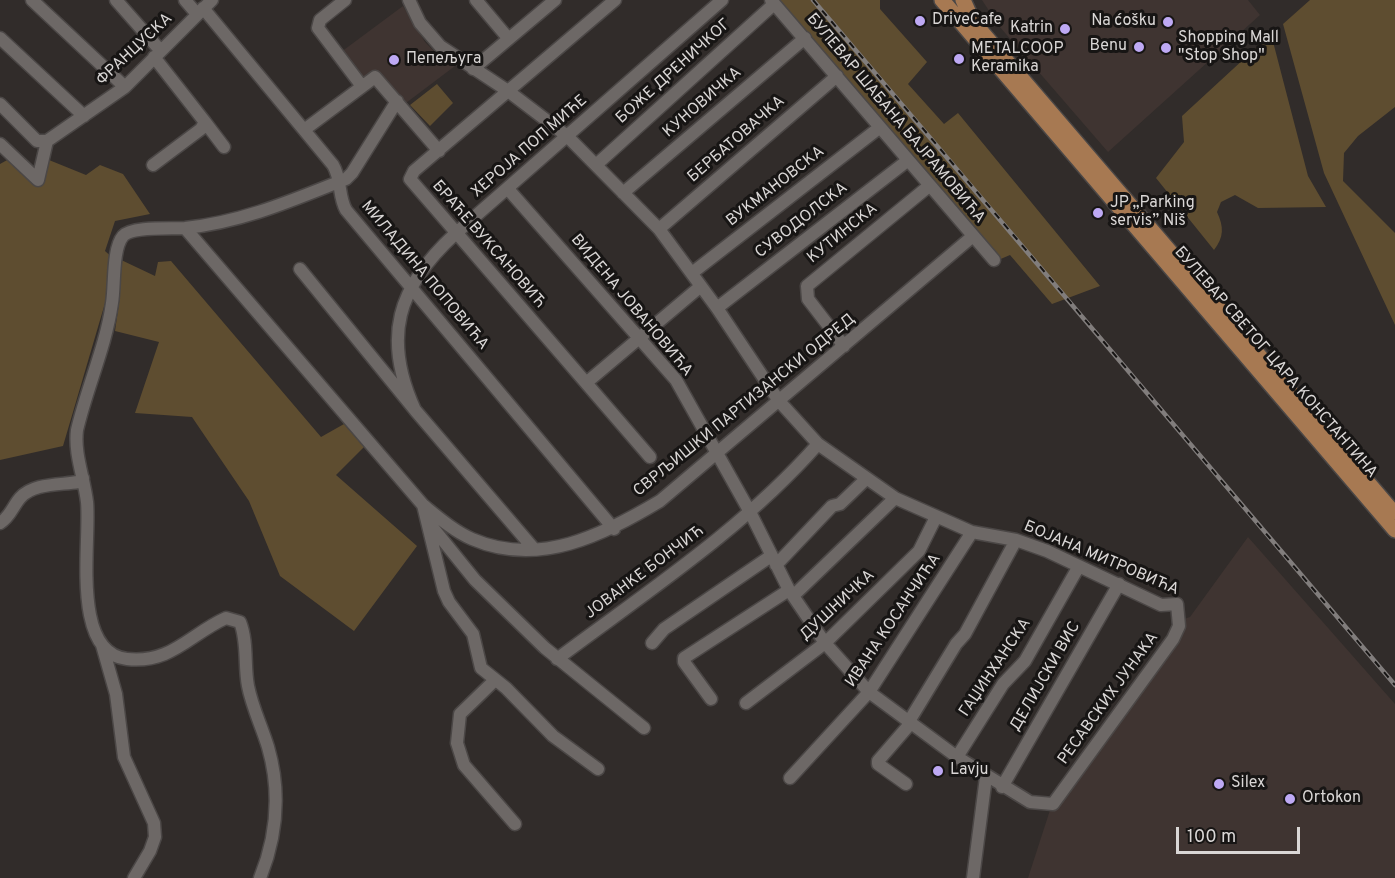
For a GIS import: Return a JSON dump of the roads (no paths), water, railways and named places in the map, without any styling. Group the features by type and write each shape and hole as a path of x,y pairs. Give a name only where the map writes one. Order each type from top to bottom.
{"main road":[{"name":"БУЛЕВАР СВЕТОГ ЦАРА КОНСТАНТИНА","path":"942,0 1395,531"},
{"name":"БУЛЕВАР СВЕТОГ ЦАРА КОНСТАНТИНА","path":"963,0 973,22 1395,514"}],"street":[{"path":"32,0 125,87"},
{"path":"116,0 224,147"},
{"name":"МИЛАДИНА ПОПОВИЋА","path":"185,0 204,7 333,165 340,181 345,208 614,529"},
{"path":"345,0 320,20 318,28 361,85"},
{"name":"БОЈАНА МИТРОВИЋА","path":"409,0 426,32 452,56 508,91 567,136 658,229 717,308 779,401 818,444 895,498 936,517 972,532 1016,540 1079,566 1161,605 1177,604 1178,610"},
{"path":"476,0 508,38"},
{"path":"473,69 555,0"},
{"name":"БРАЋЕ ВУКСАНОВИЋ","path":"615,0 414,171 410,179 455,234 650,457"},
{"name":"ХЕРОЈА ПОП МИЋЕ","path":"415,410 404,385 398,360 399,325 412,287 435,252 722,0"},
{"name":"БУЛЕВАР ШАБАНА БАЈРАМОВИЋА","path":"773,2 994,260"},
{"name":"БОЖЕ ДРЕНИЧКОГ","path":"596,165 773,2"},
{"name":"ФРАНЦУСКА","path":"47,141 125,87 204,7"},
{"path":"0,38 84,116"},
{"name":"КУНОВИЧКА","path":"623,194 805,38"},
{"name":"БЕРБАТОВАЧКА","path":"658,229 837,76"},
{"path":"304,130 372,77 377,78 398,101 439,151"},
{"path":"134,878 150,851 155,837 154,822 124,757 116,694 102,645 92,625 86,587 87,504 75,443 105,338 121,239 126,233 134,231 185,228 246,218 340,181 352,173 398,101"},
{"path":"0,104 37,141 47,141 38,180 0,144"},
{"path":"153,165 203,127 205,122"},
{"name":"ВУКМАНОВСКА","path":"692,273 879,128"},
{"name":"СУВОДОЛСКА","path":"717,308 907,161"},
{"name":"КУТИНСКА","path":"844,346 808,299 807,286 929,186"},
{"name":"ВИДЕНА ЈОВАНОВИЋА","path":"508,189 676,380 750,512 791,593 825,643 869,692 957,758 1030,802 1053,804"},
{"name":"СВРЉИШКИ ПАРТИЗАНСКИ ОДРЕД","path":"185,228 423,505 449,526 473,539 497,547 534,549 575,544 614,529 660,501 972,236"},
{"name":"ХЕРОЈА ПОП МИЋЕ","path":"300,269 415,410 534,549"},
{"path":"586,383 701,286"},
{"name":"ЈОВАНКЕ БОНЧИЋ","path":"557,659 744,520 786,480 818,444"},
{"path":"0,523 6,520 25,493 36,487 78,482 83,478"},
{"path":"652,642 664,629 773,560 832,506 840,504 866,479"},
{"path":"711,699 684,662 684,658 791,593 895,498"},
{"path":"423,505 444,591 449,602 466,621 473,634 481,668 553,736 598,769"},
{"name":"ДУШНИЧКА","path":"746,703 825,643 919,551 936,517"},
{"path":"427,521 475,580 557,659 644,728"},
{"name":"ИВАНА КОСАНЧИЋА","path":"790,778 869,692 972,532"},
{"path":"906,783 878,764 878,761 909,723 956,644 965,634 1016,540"},
{"name":"ГАЏИНХАНСКА","path":"957,758 1003,684 1025,661 1079,566"},
{"name":"ДЕЛИЈСКИ ВИС","path":"1002,787 1119,584"},
{"name":"РЕСАВСКИХ ЈУНАКА","path":"1053,804 1173,639 1179,626 1178,610"},
{"path":"102,645 123,659 141,660 165,656 226,618 240,622 243,631 248,686 274,776 275,830 270,853 260,878"},
{"path":"495,680 460,714 457,744 464,765 515,824"},
{"path":"973,878 986,777"}],"railway":[{"path":"813,0 1395,685"}],"place":[{"name":"DriveCafe","path":"920,21"},
{"name":"Na ćošku","path":"1168,22"},
{"name":"Katrin","path":"1065,29"},
{"name":"Benu","path":"1139,47"},
{"name":"Shopping Mall \"Stop Shop\"","path":"1166,48"},
{"name":"METALCOOP Keramika","path":"959,59"},
{"name":"Пепељуга","path":"394,60"},
{"name":"JP „Parking servis” Niš","path":"1098,213"},
{"name":"Lavju","path":"938,771"},
{"name":"Silex","path":"1219,784"},
{"name":"Ortokon","path":"1290,799"}]}
